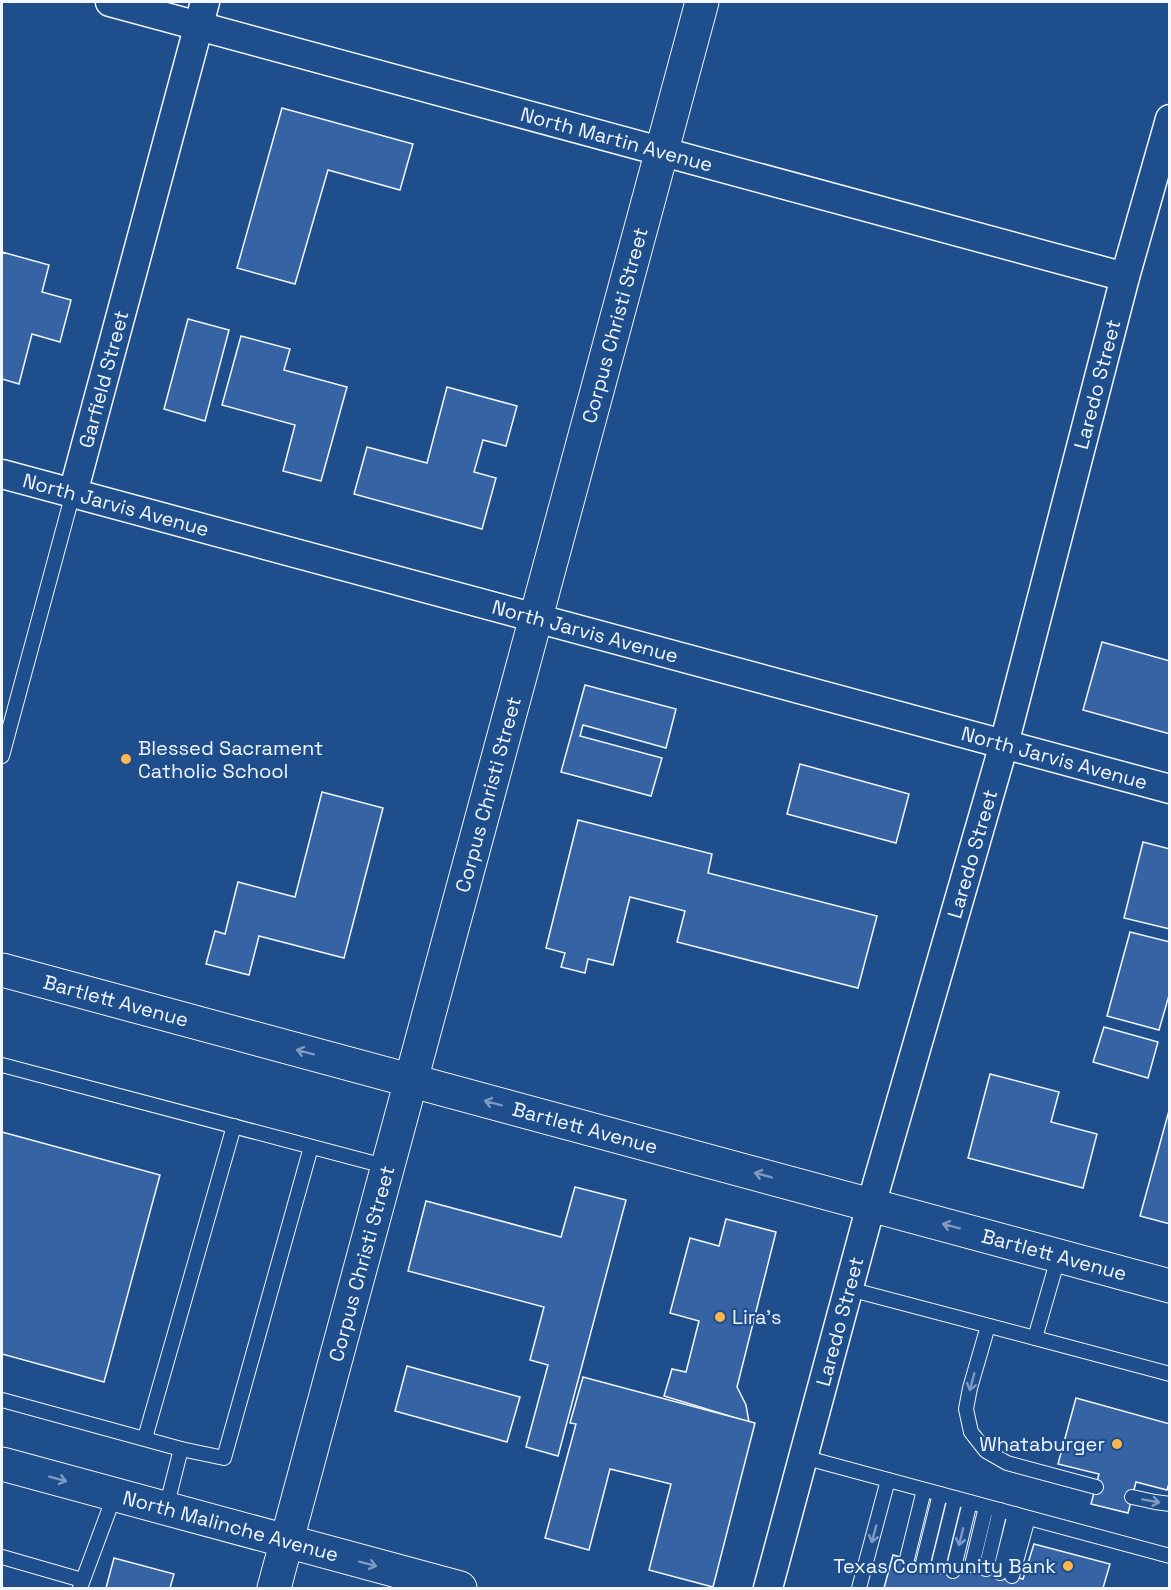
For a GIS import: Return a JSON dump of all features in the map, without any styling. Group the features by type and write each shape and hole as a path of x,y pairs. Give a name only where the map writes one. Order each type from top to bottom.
{"main road":[{"name":"Corpus Christi Street","path":"274,1588 702,2"},
{"name":"Bartlett Avenue","path":"2,970 1170,1286"},
{"name":"North Malinche Avenue","path":"2,1464 460,1588"}],"street":[{"name":"North Martin Avenue","path":"110,2 202,14 662,151 1125,277"},
{"name":"Garfield Street","path":"73,493 202,14"},
{"name":"Laredo Street","path":"768,1588 871,1204 1004,744 1125,277 1170,119"},
{"name":"North Jarvis Avenue","path":"2,474 1170,789"}],"lane":[{"name":"Garfield Street","path":"2,756 73,493"},
{"path":"2,1065 388,1167"},
{"path":"145,1438 234,1126"},
{"path":"2,1400 181,1449 224,1458 311,1147"},
{"path":"1035,1338 1059,1255"},
{"path":"849,1289 1170,1374"},
{"path":"988,1326 966,1409 971,1432 986,1451 1006,1463 1096,1488"},
{"path":"166,1508 181,1449"},
{"path":"803,1457 1170,1556"},
{"path":"859,1588 888,1480"},
{"path":"907,1559 924,1490"},
{"path":"2,1557 81,1584 115,1494"},
{"path":"923,1563 940,1494"},
{"path":"1132,1497 1170,1504"},
{"path":"938,1567 955,1498"},
{"path":"953,1571 970,1502"},
{"path":"972,1565 986,1507"},
{"path":"986,1569 1000,1510"},
{"path":"1006,1575 1022,1516"}],"building":[{"path":"282,108 413,144 400,190 328,170 295,284 237,268"},
{"path":"2,252 49,265 42,292 71,300 60,342 32,334 19,384 2,379"},
{"path":"188,319 229,330 205,421 164,409"},
{"path":"241,336 290,349 284,370 347,387 321,481 283,471 295,425 222,405"},
{"path":"447,387 517,406 506,446 483,440 474,472 496,478 482,529 354,494 367,447 427,463"},
{"path":"1102,642 1170,661 1170,734 1083,710"},
{"path":"585,685 676,709 666,748 583,725 580,736 662,758 651,796 561,772"},
{"path":"800,764 909,794 896,843 787,814"},
{"path":"322,792 383,808 344,958 259,936 249,975 206,964 215,931 225,934 238,882 295,897"},
{"path":"578,820 712,854 708,873 877,916 858,988 677,942 685,911 630,897 613,965 588,959 585,973 561,967 565,953 546,948"},
{"path":"1143,842 1170,849 1170,929 1124,918"},
{"path":"1130,932 1170,942 1170,992 1159,1030 1107,1016"},
{"path":"1104,1027 1158,1042 1148,1078 1093,1062"},
{"path":"990,1074 1059,1092 1051,1122 1097,1134 1083,1188 968,1158"},
{"path":"1170,1107 1170,1224 1140,1216"},
{"path":"2,1132 160,1175 104,1382 2,1354"},
{"path":"575,1187 626,1200 558,1456 526,1447 548,1365 530,1360 544,1307 408,1271 426,1201 561,1237"},
{"name":"Lira's","path":"726,1219 776,1232 737,1387 746,1405 749,1422 664,1396 672,1369 686,1372 699,1321 670,1313 690,1238 719,1246"},
{"path":"407,1366 520,1397 507,1442 395,1411"},
{"path":"583,1377 755,1423 713,1587 649,1570 671,1484 610,1469 589,1550 545,1538 576,1424 570,1423"},
{"name":"Whataburger","path":"1076,1398 1170,1424 1170,1480 1167,1490 1136,1482 1128,1513 1091,1504 1099,1474 1058,1464"},
{"name":"Texas Community Bank","path":"1034,1544 1110,1564 1103,1588 884,1588 893,1555 959,1573 962,1563 1023,1579"},
{"path":"114,1558 174,1574 170,1588 106,1588"}],"place":[{"name":"Blessed Sacrament Catholic School","path":"126,759"},
{"name":"Lira's","path":"720,1317"},
{"name":"Whataburger","path":"1117,1444"},
{"name":"Texas Community Bank","path":"1068,1566"}]}
